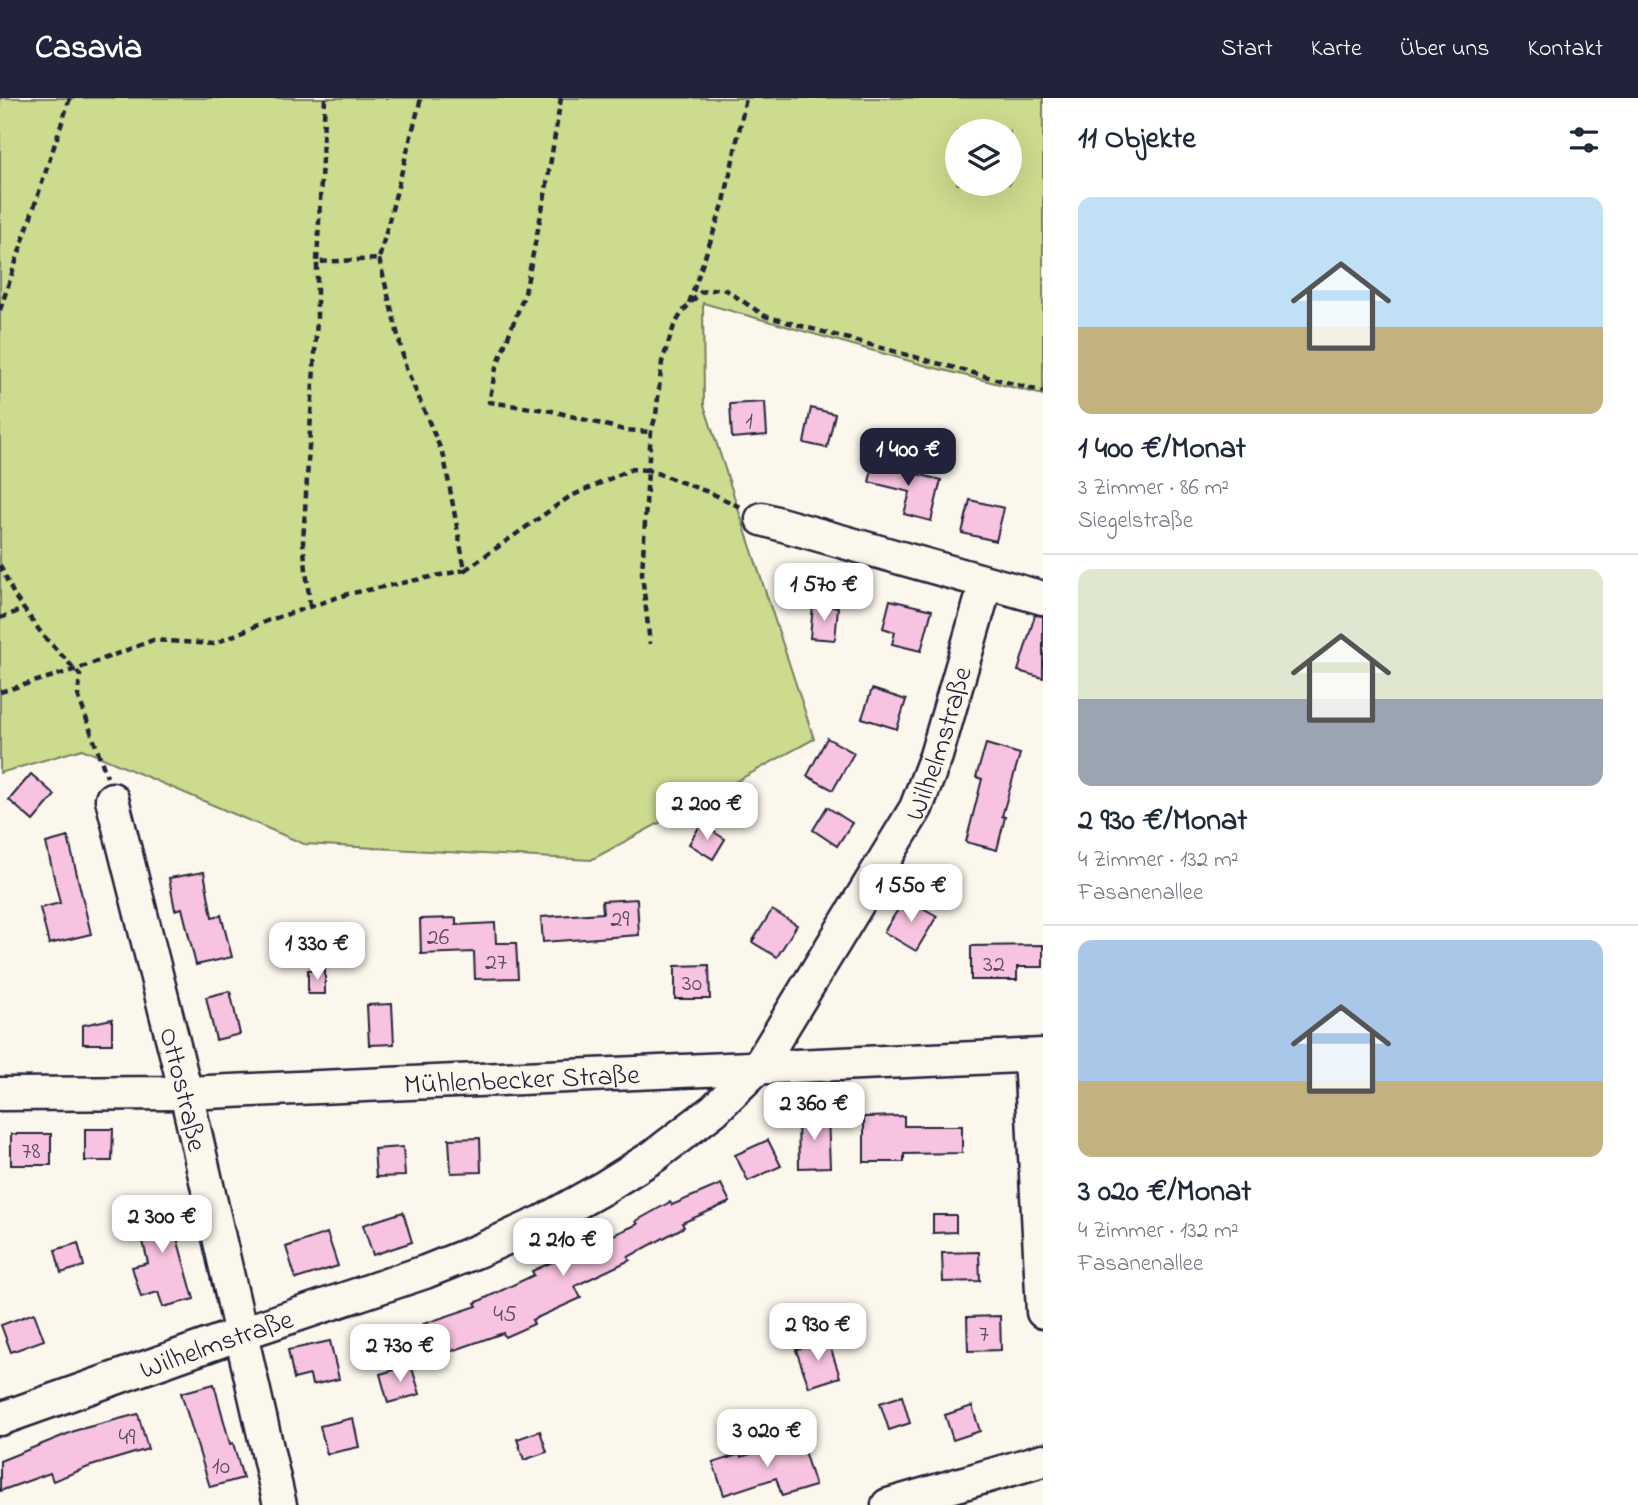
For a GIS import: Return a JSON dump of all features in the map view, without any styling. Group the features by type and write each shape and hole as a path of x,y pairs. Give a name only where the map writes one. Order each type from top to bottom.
{"street":[{"path":"762,519 1043,598"},
{"name":"Wilhelmstraße","path":"0,1419 443,1265 544,1221 603,1188 654,1156 714,1110 759,1066 922,796 986,583"},
{"name":"Ottostraße","path":"112,799 186,1093 280,1505"},
{"path":"1036,1055 1043,1312"},
{"name":"Mühlenbecker Straße","path":"0,1094 186,1093 1036,1055"},
{"path":"888,1505 1043,1460"}],"path":[{"path":"0,310 70,98"},
{"path":"310,606 303,542 317,320 324,98"},
{"path":"421,98 379,259 406,368 444,457 465,570"},
{"path":"561,98 525,293 496,368 489,402 552,411 624,430 651,432"},
{"path":"687,307 724,202 746,98"},
{"path":"317,262 379,259"},
{"path":"650,644 642,574 651,432 656,415 662,362 674,326 701,292 726,290 765,316 1043,392"},
{"path":"0,692 77,669 153,640 214,644 267,621 348,594 465,570 569,497 632,468 648,470 711,493 762,519"},
{"path":"0,565 15,597 42,634 77,669 80,675 78,695 101,758"},
{"path":"0,618 24,609"}],"green space":[{"path":"0,98 1043,98 1043,395 931,367 703,303 704,405 814,739 591,860 304,844 82,749 0,773"}],"building":[{"path":"765,402 767,435 732,438 730,404"},
{"path":"811,408 835,414 827,448 804,443"},
{"path":"875,457 894,462 893,468 941,480 931,521 904,514 910,492 869,482"},
{"path":"970,500 1004,508 996,541 962,533"},
{"path":"890,600 932,610 921,651 892,644 895,632 883,628"},
{"path":"813,605 838,607 835,640 810,638"},
{"path":"1035,615 1043,616 1043,678 1018,671"},
{"path":"872,689 906,700 897,729 862,718"},
{"path":"827,738 854,753 833,790 807,776"},
{"path":"986,744 1020,754 1002,816 1005,817 997,850 966,842 982,779 976,777"},
{"path":"31,774 55,795 33,821 9,800"},
{"path":"827,807 852,823 837,846 813,830"},
{"path":"701,824 725,839 713,859 689,844"},
{"path":"68,837 91,934 49,944 40,908 60,903 46,843"},
{"path":"204,872 212,917 221,915 232,957 196,965 182,908 175,910 169,878"},
{"path":"905,898 937,916 916,951 884,932"},
{"path":"637,899 639,935 543,942 541,917 603,913 602,901"},
{"path":"772,910 797,925 777,957 752,942"},
{"path":"456,918 456,925 495,923 496,943 516,943 518,978 475,979 474,952 421,954 420,919"},
{"path":"1043,945 1043,967 1017,967 1017,980 971,980 971,946"},
{"path":"709,965 710,999 675,999 675,966"},
{"path":"308,970 325,970 325,994 308,994"},
{"path":"230,991 240,1034 216,1040 206,997"},
{"path":"392,1004 394,1044 369,1045 367,1005"},
{"path":"112,1019 112,1044 83,1044 83,1025"},
{"path":"798,1116 828,1116 830,1167 799,1168"},
{"path":"904,1116 904,1126 962,1126 962,1153 904,1154 904,1162 864,1162 864,1117"},
{"path":"85,1129 113,1129 112,1161 85,1161"},
{"path":"11,1134 51,1134 51,1165 11,1165"},
{"path":"480,1138 481,1172 451,1173 449,1139"},
{"path":"768,1140 781,1166 748,1181 735,1155"},
{"path":"403,1147 405,1176 376,1177 374,1149"},
{"path":"721,1184 730,1202 682,1223 684,1227 628,1257 630,1260 575,1286 581,1298 532,1320 534,1324 505,1337 503,1333 435,1357 423,1324 477,1306 475,1303 534,1275 532,1271 638,1224 636,1221 670,1202 672,1205"},
{"path":"171,1198 178,1231 175,1231 194,1299 163,1307 158,1292 141,1297 132,1267 148,1263 135,1206"},
{"path":"403,1212 412,1242 373,1255 363,1225"},
{"path":"933,1215 956,1215 956,1232 933,1233"},
{"path":"327,1233 338,1266 296,1279 286,1247"},
{"path":"78,1243 84,1266 61,1273 55,1250"},
{"path":"979,1252 980,1281 943,1282 942,1253"},
{"path":"34,1313 44,1340 11,1352 1,1325"},
{"path":"1000,1316 1001,1350 968,1351 967,1317"},
{"path":"828,1340 840,1377 809,1387 796,1350"},
{"path":"330,1341 339,1379 312,1385 310,1375 294,1379 288,1350"},
{"path":"411,1365 420,1394 388,1403 380,1374"},
{"path":"214,1384 230,1444 233,1443 243,1478 210,1487 181,1393"},
{"path":"902,1396 910,1423 889,1430 880,1403"},
{"path":"972,1406 980,1431 953,1440 945,1415"},
{"path":"138,1414 148,1449 53,1481 50,1473 0,1491 0,1461 77,1430"},
{"path":"353,1418 359,1447 327,1454 320,1426"},
{"path":"540,1431 547,1452 524,1460 517,1439"},
{"path":"800,1438 815,1486 782,1496 776,1478 724,1495 713,1463"}]}
